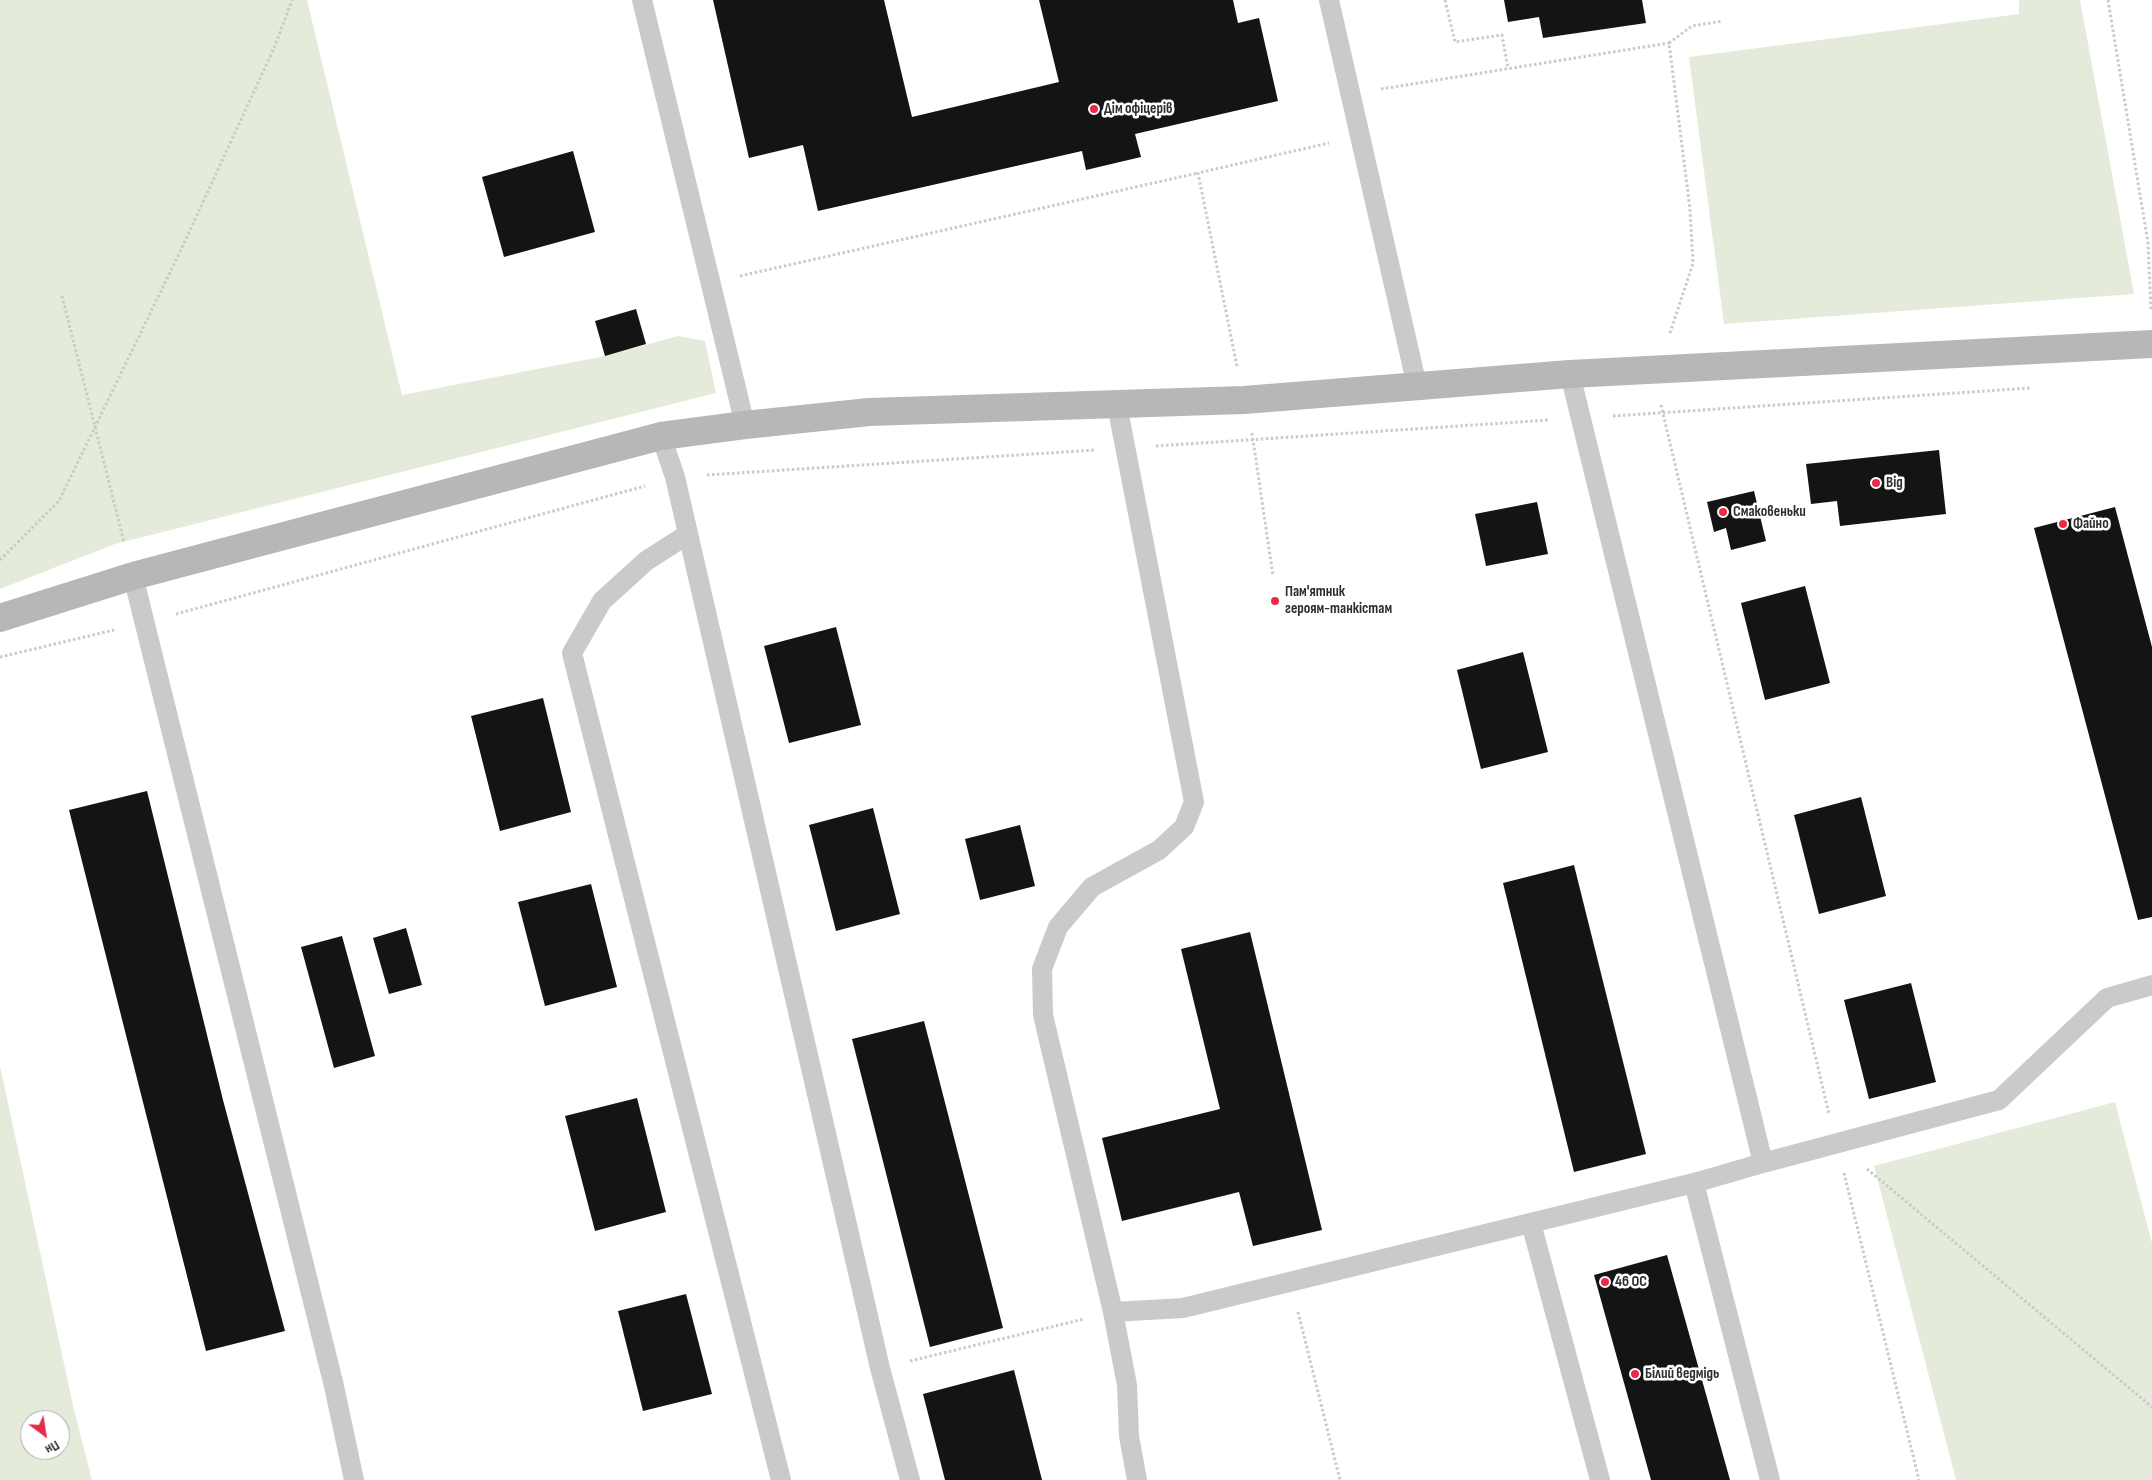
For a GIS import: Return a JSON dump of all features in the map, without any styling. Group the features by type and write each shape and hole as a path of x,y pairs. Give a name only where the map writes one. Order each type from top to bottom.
{"street":[{"path":"0,618 133,576 661,436 745,425 869,412 1244,400 1570,374 2152,344"}],"lane":[{"path":"642,0 745,425"},
{"path":"1329,0 1417,386"},
{"path":"1570,374 1763,1163"},
{"path":"1117,405 1127,448 1194,802 1184,827 1160,850 1092,887 1058,926 1042,969 1043,1015 1112,1312 1127,1385 1130,1436 1137,1480"},
{"path":"661,436 675,478 880,1368 910,1480"},
{"path":"688,534 646,561 602,601 572,654 781,1480"},
{"path":"133,576 334,1386 354,1480"},
{"path":"1112,1312 1183,1308 1694,1183 1999,1100 2107,998 2152,985"},
{"path":"1694,1183 1770,1480"},
{"path":"1531,1223 1600,1480"}],"path":[{"path":"0,560 60,501 183,245 275,46 292,0"},
{"path":"1445,0 1455,42 1502,35 1508,68"},
{"path":"2108,0 2148,242 2152,310"},
{"path":"1351,93 1669,43 1692,26 1722,21"},
{"path":"1669,43 1690,209 1693,263"},
{"path":"710,282 1360,136"},
{"path":"1198,172 1244,400 1254,440 1273,576"},
{"path":"62,296 133,576"},
{"path":"0,657 145,622 675,478 2034,388"},
{"path":"1662,413 1836,1143 1919,1480"},
{"path":"1836,1143 2152,1407"},
{"path":"1291,1282 1340,1480"},
{"path":"880,1368 1112,1312"}],"green space":[{"path":"0,0 307,0 402,395 605,356 678,336 705,341 716,393 115,544 0,589"},
{"path":"2019,0 2080,0 2134,294 1724,324 1689,57 2019,14"},
{"path":"0,1066 74,1410 92,1480 0,1480"},
{"path":"2115,1102 2152,1243 2152,1480 1956,1480 1874,1166"}],"building":[{"name":"Дім офіцерів","path":"713,0 884,0 912,117 1059,82 1039,0 1233,0 1238,23 1259,18 1278,101 1135,134 1141,157 1086,170 1082,151 818,211 803,145 749,158"},
{"path":"1504,0 1642,0 1646,23 1543,38 1539,17 1508,22"},
{"path":"573,151 595,232 504,257 482,177"},
{"path":"636,309 646,344 605,356 595,321"},
{"name":"Від","path":"1939,450 1946,514 1840,526 1837,501 1811,504 1806,464"},
{"path":"1754,491 1766,541 1731,550 1726,528 1714,532 1707,502"},
{"path":"1537,502 1548,554 1486,566 1475,514"},
{"path":"2115,507 2152,647 2152,917 2138,920 2034,528"},
{"path":"1805,586 1830,683 1765,700 1741,603"},
{"path":"836,627 861,725 789,743 764,646"},
{"path":"1523,652 1548,752 1481,769 1457,670"},
{"path":"543,698 571,812 500,831 471,716"},
{"path":"147,791 223,1100 285,1331 206,1351 69,810"},
{"path":"1861,797 1886,896 1819,914 1794,815"},
{"path":"873,808 900,914 836,931 809,825"},
{"path":"1020,825 1035,886 980,900 965,839"},
{"path":"1574,865 1646,1154 1574,1172 1503,883"},
{"path":"591,884 617,987 545,1006 518,902"},
{"path":"406,928 422,985 389,994 373,938"},
{"path":"1250,932 1322,1230 1253,1246 1239,1192 1122,1221 1102,1138 1220,1109 1181,949"},
{"path":"342,936 375,1056 334,1068 301,947"},
{"path":"1911,983 1936,1082 1869,1099 1844,1000"},
{"path":"924,1021 1003,1328 930,1347 852,1039"},
{"path":"637,1098 666,1212 595,1231 565,1116"},
{"path":"1667,1255 1730,1480 1651,1480 1594,1275"},
{"path":"686,1294 712,1394 643,1411 618,1311"},
{"path":"1014,1370 1042,1480 945,1480 923,1394"}],"place":[{"name":"Дім офіцерів","path":"1094,109"},
{"name":"Від","path":"1876,483"},
{"name":"Смаковеньки","path":"1723,512"},
{"name":"Файно","path":"2063,524"},
{"name":"Пам'ятник героям-танкістам","path":"1275,601"},
{"name":"46 ОС","path":"1605,1282"},
{"name":"Білий ведмідь","path":"1635,1374"}]}
